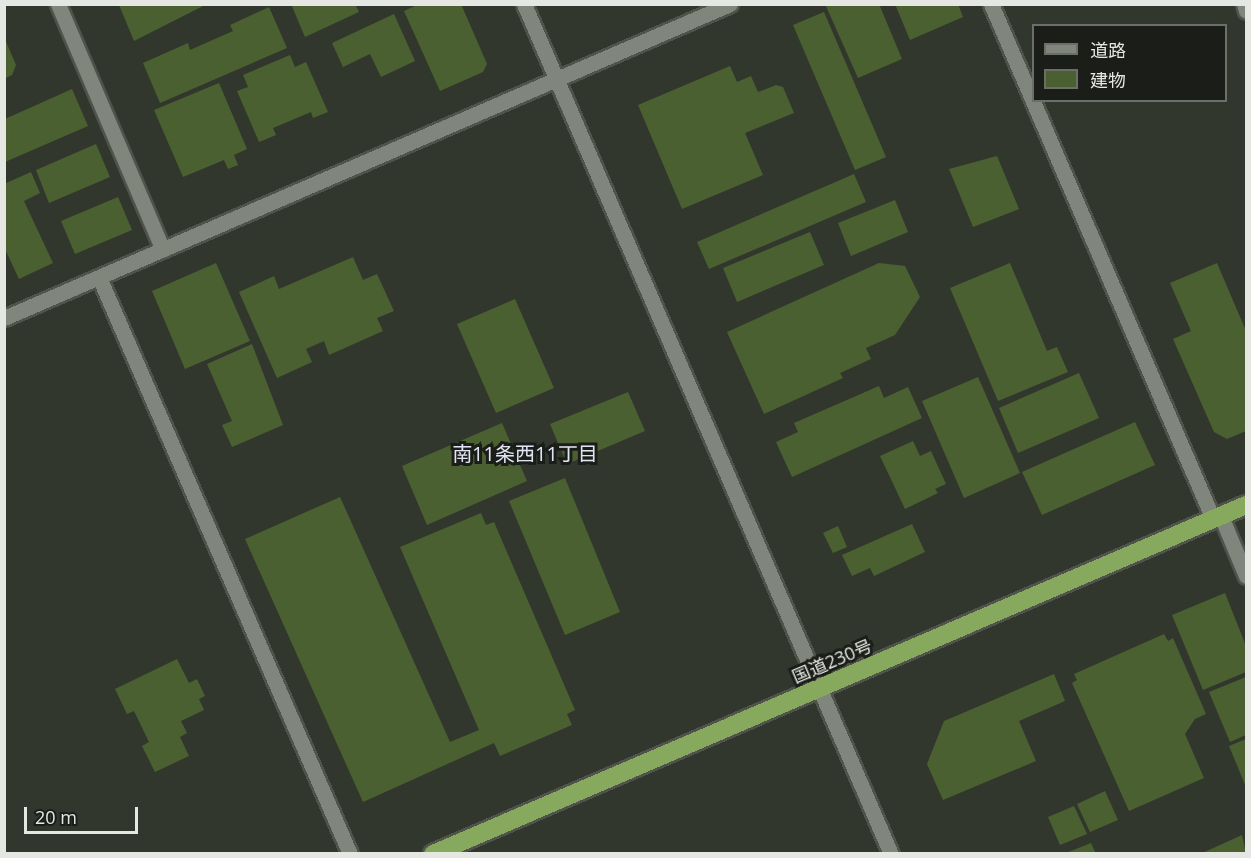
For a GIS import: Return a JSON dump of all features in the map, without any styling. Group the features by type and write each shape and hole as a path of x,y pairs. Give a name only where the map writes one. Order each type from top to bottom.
{"highway":[{"name":"国道230号","path":"433,854 1246,505"}],"street":[{"path":"58,4 163,250"},
{"path":"524,4 891,854"},
{"path":"4,318 730,4"},
{"path":"991,4 1032,97"},
{"path":"1244,4 1246,11"},
{"path":"1034,102 1217,518 1246,576"},
{"path":"99,277 350,854"}],"building":[{"path":"291,4 355,4 359,12 305,37"},
{"path":"419,4 461,4 487,64 483,72 440,91 404,11"},
{"path":"825,4 879,4 902,59 858,78"},
{"path":"895,4 958,4 963,17 910,40"},
{"path":"119,5 205,5 134,41"},
{"path":"269,7 287,48 160,103 143,63 188,43 190,50 233,31 230,25"},
{"path":"824,12 886,157 855,170 793,25"},
{"path":"394,14 415,61 381,77 370,54 343,67 332,43"},
{"path":"4,37 16,65 12,75 4,79"},
{"path":"290,55 295,67 306,62 328,112 313,118 311,112 273,128 276,135 259,142 237,91 248,87 243,75"},
{"path":"730,66 737,82 751,76 758,92 776,85 783,87 794,113 745,133 763,175 682,209 638,105"},
{"path":"219,83 247,149 234,155 238,165 228,169 224,160 183,177 154,110"},
{"path":"72,89 88,126 5,162 5,119"},
{"path":"96,144 110,177 49,203 36,170"},
{"path":"997,156 1019,209 973,227 949,169"},
{"path":"31,172 40,193 24,201 53,263 19,279 4,247 4,184"},
{"path":"854,174 866,202 709,269 697,242"},
{"path":"118,197 132,230 75,254 61,221"},
{"path":"895,200 908,232 851,256 838,223"},
{"path":"810,232 824,265 737,302 723,268"},
{"path":"353,257 363,280 377,274 394,311 377,318 383,331 329,355 324,341 306,349 312,362 277,378 239,292 274,276 279,289"},
{"path":"216,263 250,341 185,369 152,291"},
{"path":"879,263 905,266 920,297 895,335 866,348 871,359 840,373 843,378 764,414 727,332"},
{"path":"1010,263 1047,351 1057,347 1068,372 998,401 950,288"},
{"path":"1217,263 1246,331 1246,431 1227,439 1214,432 1173,339 1191,331 1170,283"},
{"path":"515,299 554,388 496,413 457,324"},
{"path":"252,344 283,425 232,447 222,425 232,421 207,364"},
{"path":"1079,373 1099,418 1018,453 999,408"},
{"path":"978,377 1020,473 964,498 922,401"},
{"path":"879,386 884,398 908,387 922,418 792,477 776,442 798,432 794,423"},
{"path":"628,392 645,431 567,464 550,424"},
{"path":"1135,422 1155,465 1042,515 1022,472"},
{"path":"502,423 527,481 427,525 402,466"},
{"path":"913,441 920,456 931,451 946,484 935,489 938,493 905,509 880,456"},
{"path":"565,478 620,612 565,635 509,501"},
{"path":"340,497 450,742 479,730 400,547 481,513 486,525 494,522 575,710 567,714 572,725 500,756 494,743 363,802 245,539"},
{"path":"912,524 925,552 874,576 870,568 852,576 842,555"},
{"path":"838,526 847,547 833,553 823,533"},
{"path":"1225,593 1246,646 1246,672 1203,690 1172,615"},
{"path":"1164,634 1168,641 1173,638 1206,714 1195,719 1185,734 1204,778 1129,811 1072,683 1077,680 1074,674"},
{"path":"177,659 189,683 197,679 205,696 199,699 204,710 181,721 187,733 180,737 189,756 155,772 142,746 149,742 134,711 127,714 115,689"},
{"path":"1054,674 1065,701 1019,721 1036,761 943,800 927,764 944,721"},
{"path":"1246,677 1246,735 1230,742 1209,692"},
{"path":"1246,739 1246,787 1229,746"},
{"path":"1105,791 1118,820 1090,832 1077,804"},
{"path":"1074,806 1087,834 1060,845 1048,817"},
{"path":"1242,835 1246,854 1200,854"},
{"path":"1091,843 1096,854 1066,854 1066,853"}],"district":[{"name":"南11条西11丁目","path":"525,453"}]}
